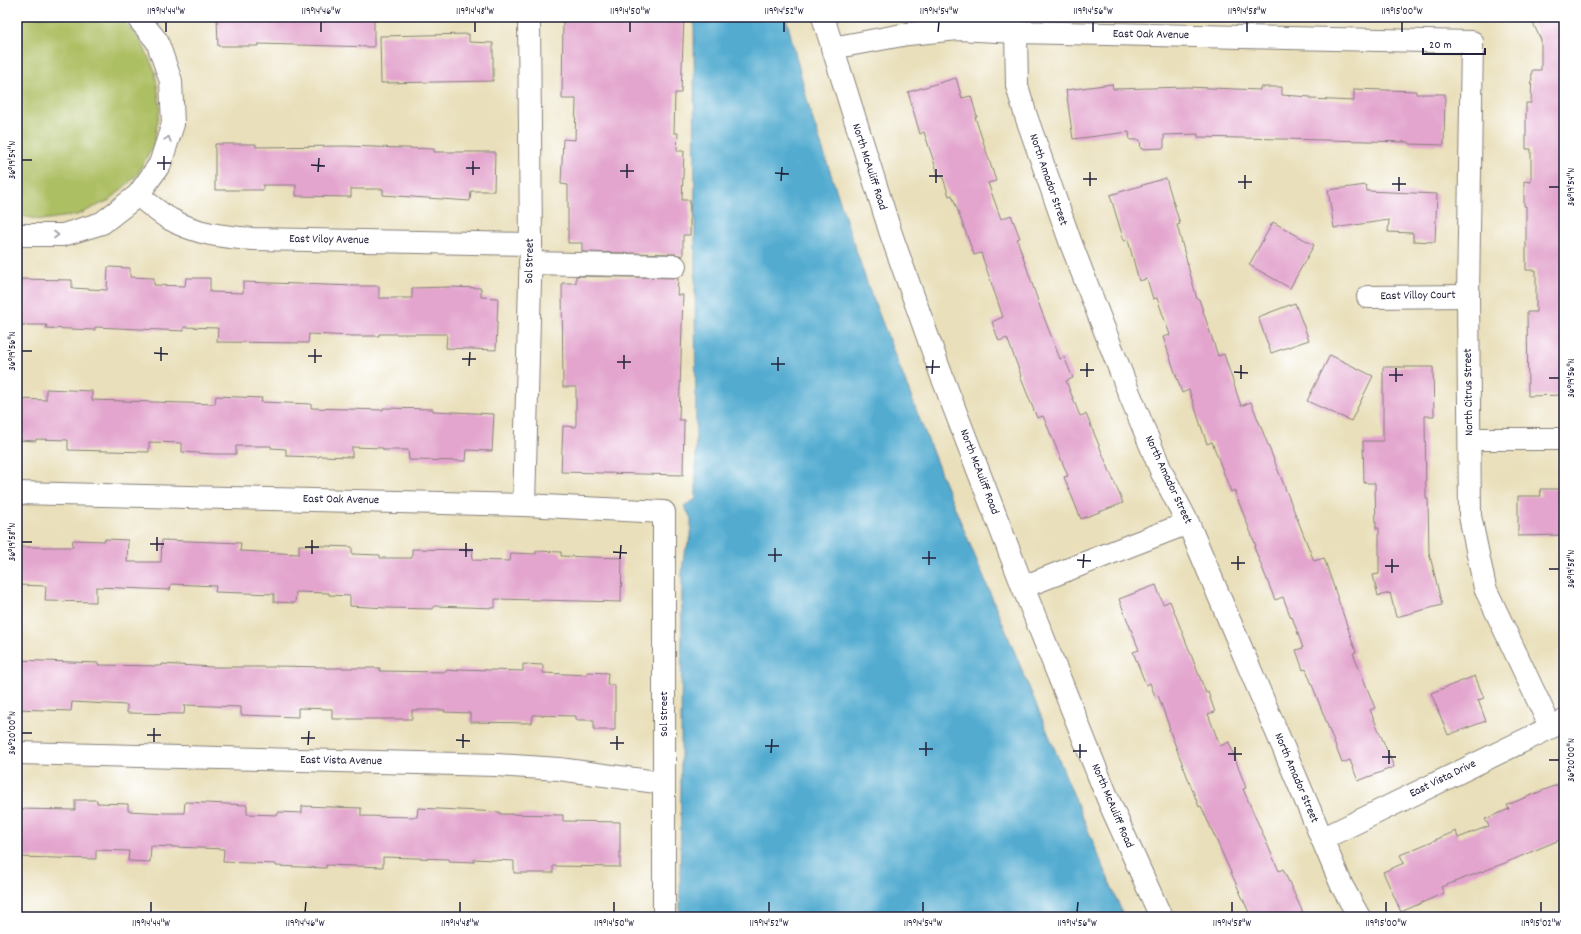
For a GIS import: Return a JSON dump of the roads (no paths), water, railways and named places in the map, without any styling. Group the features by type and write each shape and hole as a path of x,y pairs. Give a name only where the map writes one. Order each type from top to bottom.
{"street":[{"path":"17,233 21,235 62,235 102,223 138,195 160,164 173,124 171,81 156,42 137,17"},
{"name":"Sol Street","path":"524,505 531,254 530,17"},
{"name":"North McAuliff Road","path":"823,17 891,234 941,374 1023,587 1110,804 1161,917"},
{"name":"East Oak Avenue","path":"832,48 908,34 958,29 1016,32 1472,42"},
{"name":"North Amador Street","path":"1016,32 1017,86 1070,241 1127,388 1162,473 1188,523 1342,886 1359,917"},
{"name":"North Citrus Street","path":"1472,42 1468,296 1470,516 1484,588 1557,723"},
{"name":"East Viloy Avenue","path":"138,195 169,219 193,229 221,237 531,254 675,266"},
{"name":"East Villoy Court","path":"1368,297 1468,296"},
{"path":"1470,438 1564,439"},
{"name":"East Oak Avenue","path":"17,493 524,505 664,512"},
{"name":"Sol Street","path":"664,512 664,917"},
{"path":"1023,587 1188,523"},
{"name":"East Vista Drive","path":"1322,839 1557,723"},
{"name":"East Vista Avenue","path":"17,753 498,765 559,769 664,783"}],"water":[{"path":"694,17 786,17 810,111 867,283 943,479 1124,917 680,917 682,573 684,554 691,537 691,518 684,506 696,499"}]}
